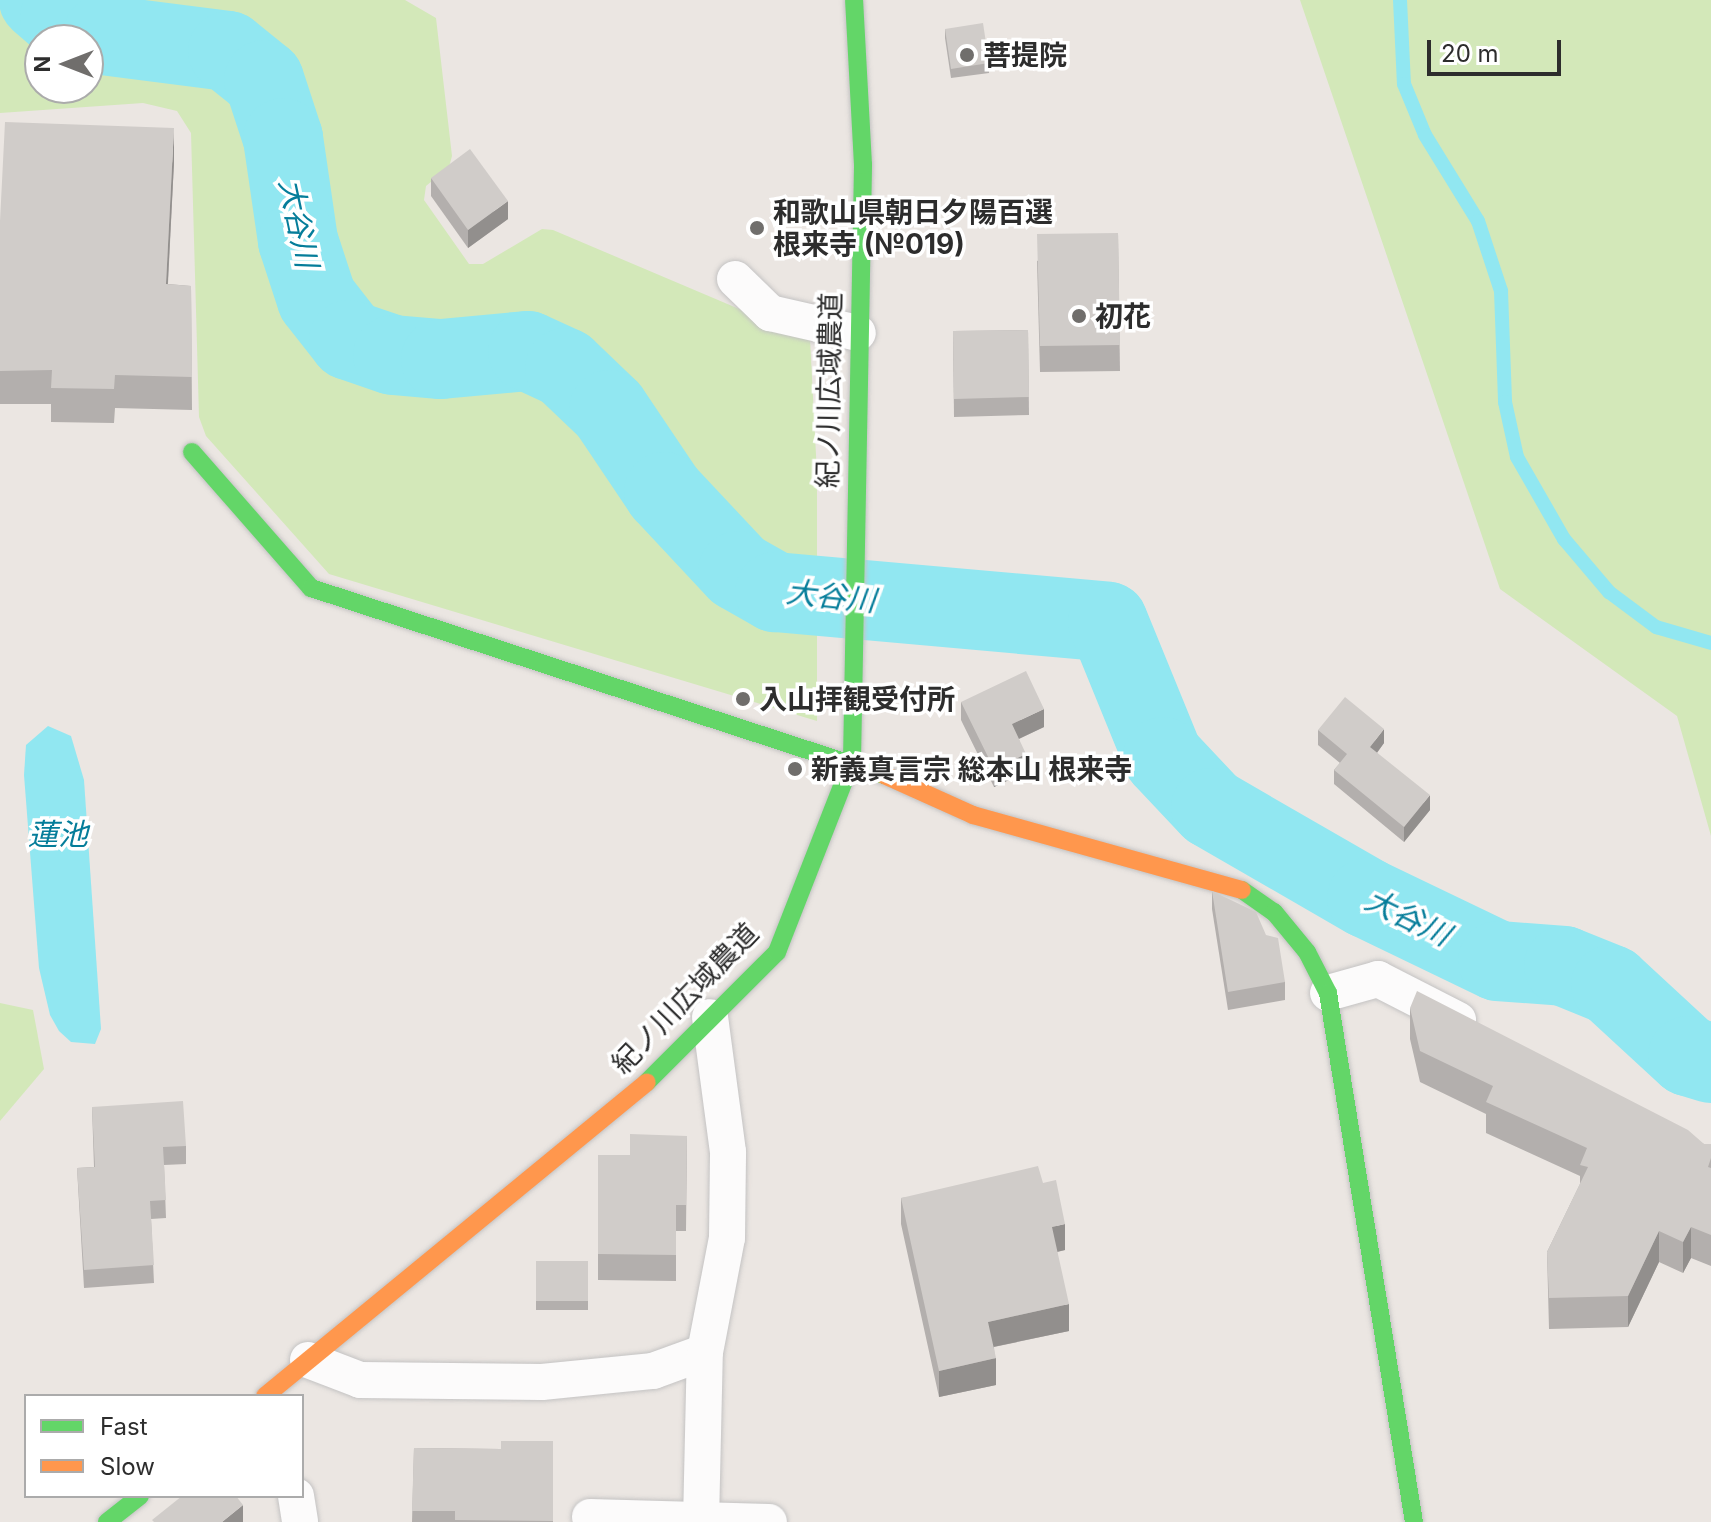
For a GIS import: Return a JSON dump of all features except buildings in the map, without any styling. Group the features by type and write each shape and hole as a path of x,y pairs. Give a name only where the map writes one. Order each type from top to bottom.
{"street":[{"name":"紀ノ川広域農道","path":"285,1383 625,1103 777,952 852,761 863,165 854,0"},
{"path":"735,279 770,313 858,333"},
{"path":"192,452 311,588 852,761 973,815 1243,890 1274,912 1307,952 1328,993 1414,1522"},
{"path":"1328,993 1378,979 1490,1036"},
{"path":"701,1520 705,1352 727,1238 728,1152 710,1017"},
{"path":"285,1383 360,1380 542,1382 653,1371 705,1352"},
{"path":"107,1522 137,1498"},
{"path":"296,1498 300,1522"},
{"path":"590,1517 769,1522"}],"green space":[{"path":"0,0 405,0 436,18 452,156 449,167 426,186 424,200 469,264 483,264 542,229 553,230 810,339 817,474 817,721 329,574 206,436 199,417 191,133 177,111 143,103 0,113"},
{"path":"1300,0 1711,0 1711,836 1677,716 1500,589"},
{"path":"0,1003 33,1010 44,1069 0,1121"}],"water":[{"name":"蓮池","path":"48,726 71,736 84,780 101,1029 95,1044 71,1042 59,1031 50,1015 39,968 24,775 26,745"}],"waterway":[{"name":"大谷川","path":"39,0 60,18 103,35 228,51 264,80 283,138 298,241 317,299 349,340 393,355 441,359 528,351 565,368 609,410 664,492 738,571 775,592 1108,622 1163,757 1211,808 1367,898 1498,961 1564,966 1611,985 1688,1056 1711,1063"},
{"path":"1400,0 1404,84 1425,135 1478,221 1501,291 1505,402 1517,457 1564,539 1609,592 1656,627 1711,643"}],"traffic: fast":[{"path":"647,1082 777,952 852,761 863,165 854,0"},
{"path":"192,452 311,588 884,775"},
{"path":"1242,890 1274,912 1307,952 1328,993 1414,1522"},
{"path":"107,1522 137,1498"}],"traffic: slow":[{"path":"884,775 973,815 1242,890"},
{"path":"267,1394 647,1082"}],"place":[{"name":"菩提院","path":"967,55"},
{"name":"和歌山県朝日夕陽百選 根来寺 (№019)","path":"757,228"},
{"name":"初花","path":"1079,316"},
{"name":"入山拝観受付所","path":"743,699"},
{"name":"新義真言宗 総本山 根来寺","path":"795,769"}]}
